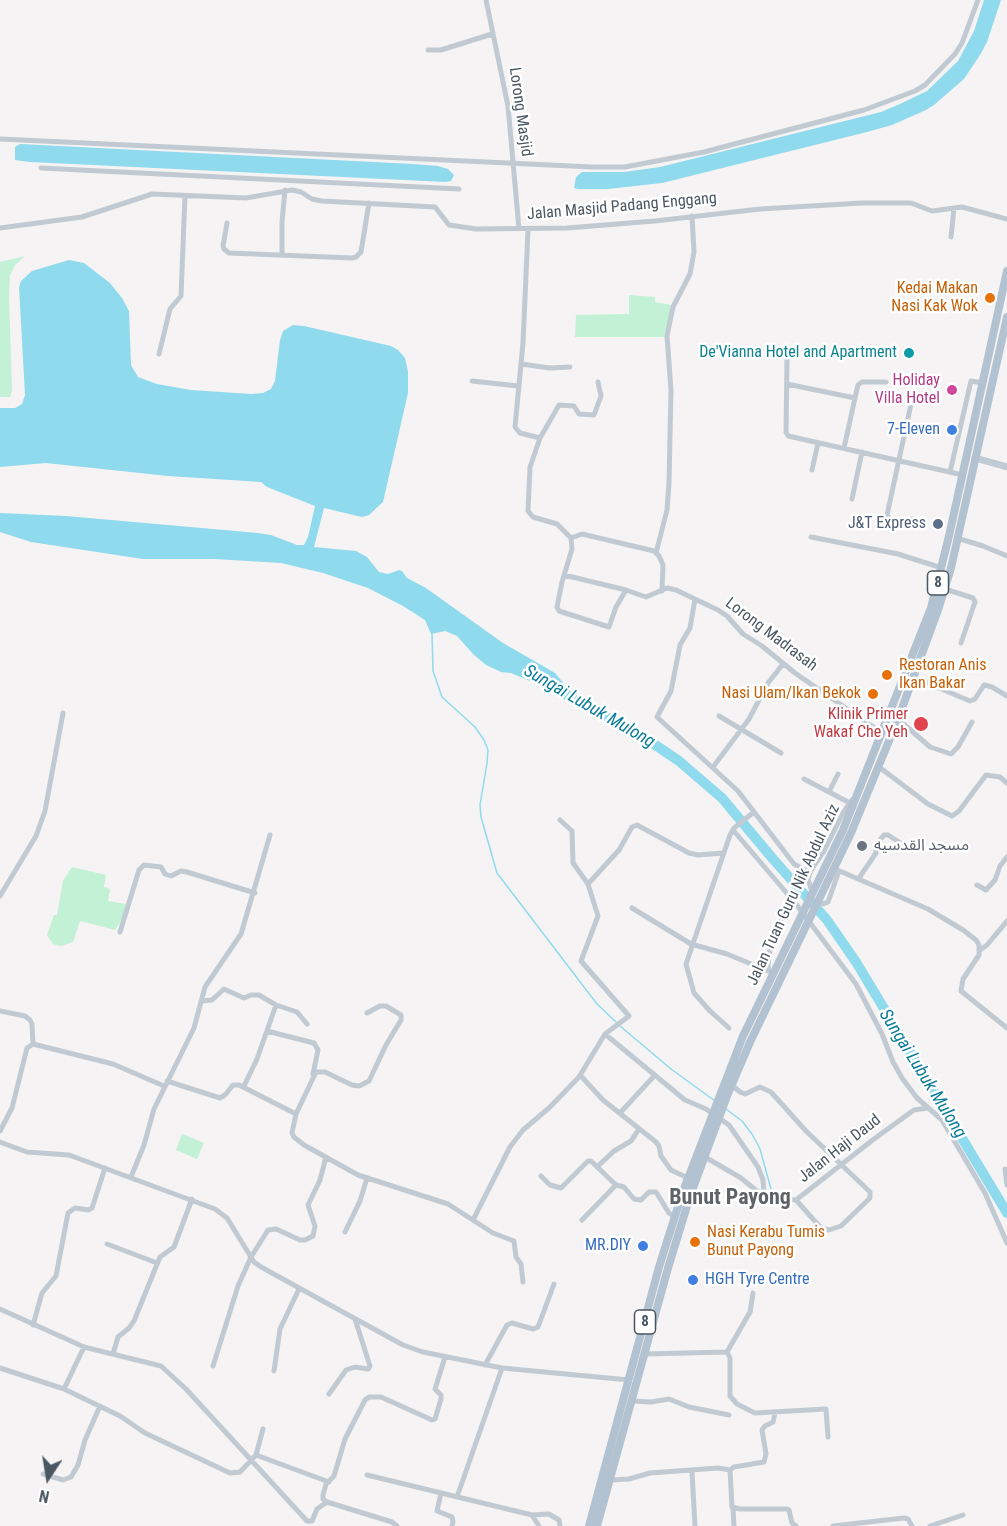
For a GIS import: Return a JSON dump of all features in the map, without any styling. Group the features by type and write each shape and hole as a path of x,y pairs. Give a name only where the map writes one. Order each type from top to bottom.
{"main road":[{"name":"Jalan Tuan Guru Nik Abdul Aziz","path":"589,1526 656,1280 688,1178 724,1095 743,1036 771,972 839,839 923,630 942,568 1007,273"},
{"name":"Jalan Tuan Guru Nik Abdul Aziz","path":"724,1095 732,1085 751,1040 806,927 837,870 898,719 945,590 1005,338 1007,317"},
{"name":"Jalan Tuan Guru Nik Abdul Aziz","path":"597,1526 667,1274 690,1196 705,1156 713,1122"},
{"path":"656,1280 660,1274 667,1274"}],"street":[{"name":"Lorong Masjid","path":"486,0 504,85 514,163 519,229"},
{"path":"0,139 625,167 704,152 886,102 926,85 947,64 962,43 978,0"},
{"path":"428,50 441,50 492,34"},
{"path":"41,168 459,189"},
{"path":"282,254 285,190"},
{"name":"Jalan Masjid Padang Enggang","path":"0,228 82,217 152,194 246,198 285,190 301,192 316,200 435,207 449,225 457,228 528,230 613,225 760,209 862,202 911,203 932,212 969,207 1007,219"},
{"path":"159,354 170,309 181,296 185,196"},
{"path":"227,223 223,246 229,253 356,257 361,252 369,203"},
{"path":"951,237 954,208"},
{"path":"656,553 667,510 669,483 671,390 668,336 673,307 692,268 694,252 692,216"},
{"path":"528,230 516,430 520,434 540,438"},
{"path":"787,359 786,433 789,436 963,475"},
{"path":"521,364 550,368 570,367"},
{"path":"472,381 518,386"},
{"path":"950,472 971,381 983,383"},
{"path":"598,382 601,396 594,415 579,414 574,406 559,405 540,438 530,467 528,511 533,517 557,524 571,538 572,549 557,607 559,611 609,627 616,607 626,590"},
{"path":"844,448 858,385 862,382 886,382"},
{"path":"787,384 855,398"},
{"path":"912,519 907,522 890,519 886,515 913,395"},
{"path":"965,408 977,410"},
{"path":"812,470 818,442"},
{"path":"852,499 862,452"},
{"path":"975,458 1007,467"},
{"path":"571,538 582,534 656,553 663,565 662,591"},
{"path":"810,537 898,554 942,568"},
{"path":"957,538 1007,556"},
{"name":"Lorong Madrasah","path":"564,575 646,597 667,588 695,599 727,616 743,634 882,733"},
{"path":"945,590 973,598 975,602 961,643"},
{"path":"695,599 690,628 680,645 671,691 656,715 738,791 752,814 794,864 810,873"},
{"path":"713,766 783,664"},
{"path":"913,677 970,701 975,699 984,686 992,687 1007,696"},
{"path":"0,896 36,836 45,811 63,713"},
{"path":"719,716 781,753"},
{"path":"898,719 930,747 951,754 958,747 972,722"},
{"path":"879,767 928,804 952,816 959,811 986,775 1000,777 1007,783"},
{"path":"829,792 838,774"},
{"path":"804,779 849,803"},
{"path":"858,794 849,803 810,873 808,879 815,896 826,904 836,885 837,870 928,909 976,940 980,950"},
{"path":"729,1028 694,993 686,964 723,853 734,829 752,814"},
{"path":"473,1220 510,1147 530,1122 549,1108 580,1075 605,1034 629,1016 581,961 598,918 588,884 573,863 572,831 560,820"},
{"path":"588,884 619,850 632,826 637,825 693,855 723,853"},
{"path":"734,829 856,984 902,1078 909,1089 942,1120 976,1178 1007,1243"},
{"path":"860,878 876,853 875,846 884,835 902,844"},
{"path":"131,1177 144,1145 154,1109 194,1028 206,987 241,934 270,836"},
{"path":"977,885 986,890 995,880 1000,866 1007,857"},
{"path":"120,932 139,870 144,865 161,867 165,874 171,876 181,871 187,872 255,893"},
{"path":"771,972 768,963 770,948 790,898"},
{"path":"632,908 692,944 727,954 771,972"},
{"path":"1007,921 980,950 963,979 961,991 1007,1028"},
{"path":"202,1001 212,1000 220,990 227,989 244,998 259,995 276,1005 297,1012 307,1024"},
{"path":"244,1086 257,1059 276,1005"},
{"path":"313,1076 316,1072 325,1072 344,1082 359,1086 369,1081 401,1020 401,1015 386,1006 380,1006 367,1013"},
{"path":"0,1011 25,1016 30,1020 33,1044"},
{"path":"267,1031 314,1043 318,1050 309,1089 296,1114 292,1128 294,1137 304,1145 368,1178 448,1204 493,1233 514,1241 516,1257 521,1264 523,1282"},
{"path":"605,1034 690,1104 706,1109 729,1125 758,1167 763,1180 764,1194"},
{"path":"0,1131 12,1108 27,1048 33,1044 113,1064 165,1084 220,1098 233,1085 244,1086 296,1114"},
{"path":"580,1075 595,1093 659,1146 661,1156 671,1170 688,1178"},
{"path":"620,1113 655,1075"},
{"path":"732,1085 745,1094 760,1087 771,1092 806,1131 870,1192 870,1198 841,1226 829,1230 821,1228 795,1200"},
{"name":"Jalan Haji Daud","path":"705,1156 764,1194 774,1198 795,1200 914,1110 928,1108"},
{"path":"597,1167 614,1151 631,1141 639,1129"},
{"path":"0,1142 27,1152 69,1155 192,1199 222,1213 261,1268 403,1345 423,1352 502,1368 629,1380"},
{"path":"213,1366 233,1302 251,1257 268,1230 271,1229 300,1240 313,1236 315,1226 308,1205 320,1180 326,1157"},
{"path":"542,1176 550,1185 561,1188 588,1161 592,1162 616,1185 624,1187 636,1200 641,1200 652,1191 656,1192 675,1217"},
{"path":"33,1325 42,1293 56,1276 68,1213 75,1208 88,1210 92,1208 105,1168"},
{"path":"1005,1169 1007,1185"},
{"path":"345,1232 368,1178"},
{"path":"582,1220 616,1185"},
{"path":"113,1354 118,1337 134,1321 160,1257 174,1247 192,1199"},
{"path":"107,1244 157,1263"},
{"path":"485,1365 507,1325 512,1323 533,1329 540,1325 554,1284"},
{"path":"274,1371 280,1329 299,1289"},
{"path":"727,1352 750,1312 753,1293"},
{"path":"0,1309 84,1347 153,1362 167,1370 253,1457 307,1521 312,1521 317,1509 327,1502"},
{"path":"329,1394 346,1370 355,1367 363,1370 370,1366 355,1319"},
{"path":"64,1389 84,1347"},
{"path":"645,1354 727,1352"},
{"path":"727,1352 730,1358 730,1396 745,1409 755,1413 826,1409 828,1437"},
{"path":"397,1526 392,1522 327,1502 323,1495 326,1484 334,1476 345,1439 365,1400 369,1397 381,1397 435,1419 441,1395 435,1389 445,1357"},
{"path":"0,1368 64,1389 120,1416 144,1433 230,1473 240,1472 253,1457 263,1429"},
{"path":"457,1497 502,1368"},
{"path":"632,1401 651,1402 669,1399 689,1407 729,1415"},
{"path":"43,1474 63,1480 71,1477 78,1465 80,1453 100,1406"},
{"path":"611,1480 629,1479 650,1473 692,1472 718,1468 730,1470 734,1467 764,1462 762,1430 773,1422 775,1413"},
{"path":"253,1457 329,1482"},
{"path":"730,1470 734,1526"},
{"path":"692,1472 695,1526"},
{"path":"367,1475 532,1515 545,1513 555,1516 561,1522 560,1526"},
{"path":"441,1492 437,1511 452,1516 452,1526"},
{"path":"733,1508 787,1509 796,1526"},
{"path":"532,1515 538,1526"},
{"path":"930,1526 963,1515"},
{"path":"833,1526 906,1518 912,1526"}],"green space":[{"path":"25,256 15,265 10,275 12,390 10,397 0,397 0,262"},
{"path":"629,295 655,297 655,302 671,305 666,337 575,337 576,315 629,314"},
{"path":"72,867 106,875 104,887 110,889 108,901 126,904 124,916 115,930 80,921 73,942 61,946 53,944 47,935 54,915 57,915 63,881"},
{"path":"182,1134 204,1143 197,1159 176,1150"}],"water":[{"path":"984,0 1001,0 987,42 964,79 926,110 892,125 867,132 662,183 608,189 574,188 576,177 582,172 624,172 660,167 881,112 900,104 927,91 958,61 974,31"},
{"path":"20,144 413,164 438,166 448,169 454,175 451,181 446,182 30,162 15,160 15,147"},
{"path":"69,260 84,263 110,283 122,298 129,311 131,365 138,377 157,384 191,390 263,393 271,389 275,381 283,331 293,325 391,346 398,350 405,358 408,393 383,502 369,515 362,517 324,508 314,547 356,551 367,557 379,572 388,574 402,571 407,578 426,588 503,643 555,673 571,692 572,699 565,699 537,684 486,665 457,636 445,631 431,634 425,620 403,606 368,588 323,573 281,563 215,559 143,559 31,542 0,532 0,513 66,516 258,533 271,535 297,545 304,545 308,537 315,506 267,487 261,482 168,476 46,463 0,467 0,408 15,408 22,404 25,395 19,287 21,281 32,271"}],"waterway":[{"path":"432,634 433,671 442,697 475,727 488,750 480,805 481,817 497,873 597,1004 616,1022"},
{"name":"Sungai Lubuk Mulong","path":"561,692 629,727 679,761 722,798 827,920 856,962 1007,1213"},
{"path":"620,1026 671,1069 715,1101"},
{"path":"726,1109 742,1121 752,1134 760,1149 771,1189"}],"place":[{"name":"Kedai Makan Nasi Kak Wok","path":"990,298"},
{"name":"De'Vianna Hotel and Apartment","path":"909,353"},
{"name":"Holiday Villa Hotel","path":"952,390"},
{"name":"7-Eleven","path":"952,430"},
{"name":"J&T Express","path":"938,524"},
{"name":"Restoran Anis Ikan Bakar","path":"887,675"},
{"name":"Nasi Ulam/Ikan Bekok","path":"873,694"},
{"name":"Klinik Primer Wakaf Che Yeh","path":"921,724"},
{"name":"مسجد القدسيه","path":"862,846"},
{"name":"Nasi Kerabu Tumis Bunut Payong","path":"695,1242"},
{"name":"MR.DIY","path":"643,1246"},
{"name":"HGH Tyre Centre","path":"693,1280"}],"district":[{"name":"Bunut Payong","path":"730,1198"}]}
